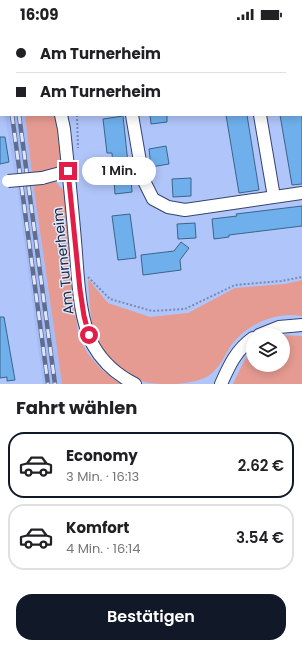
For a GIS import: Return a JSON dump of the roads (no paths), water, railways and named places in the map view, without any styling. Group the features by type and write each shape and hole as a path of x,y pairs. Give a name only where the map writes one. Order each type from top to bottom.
{"street":[{"name":"Am Turnerheim","path":"61,116 64,129 80,290 89,335 105,362 119,375 135,384"},
{"path":"132,116 143,179 153,199 168,207 185,210 302,193"},
{"path":"260,116 274,197"},
{"path":"4,182 42,178 68,171"},
{"path":"274,328 302,325"},
{"path":"286,326 302,329"},
{"path":"221,384 231,361 246,344"}],"railway":[{"path":"12,116 48,384"},
{"path":"19,116 55,384"}]}
